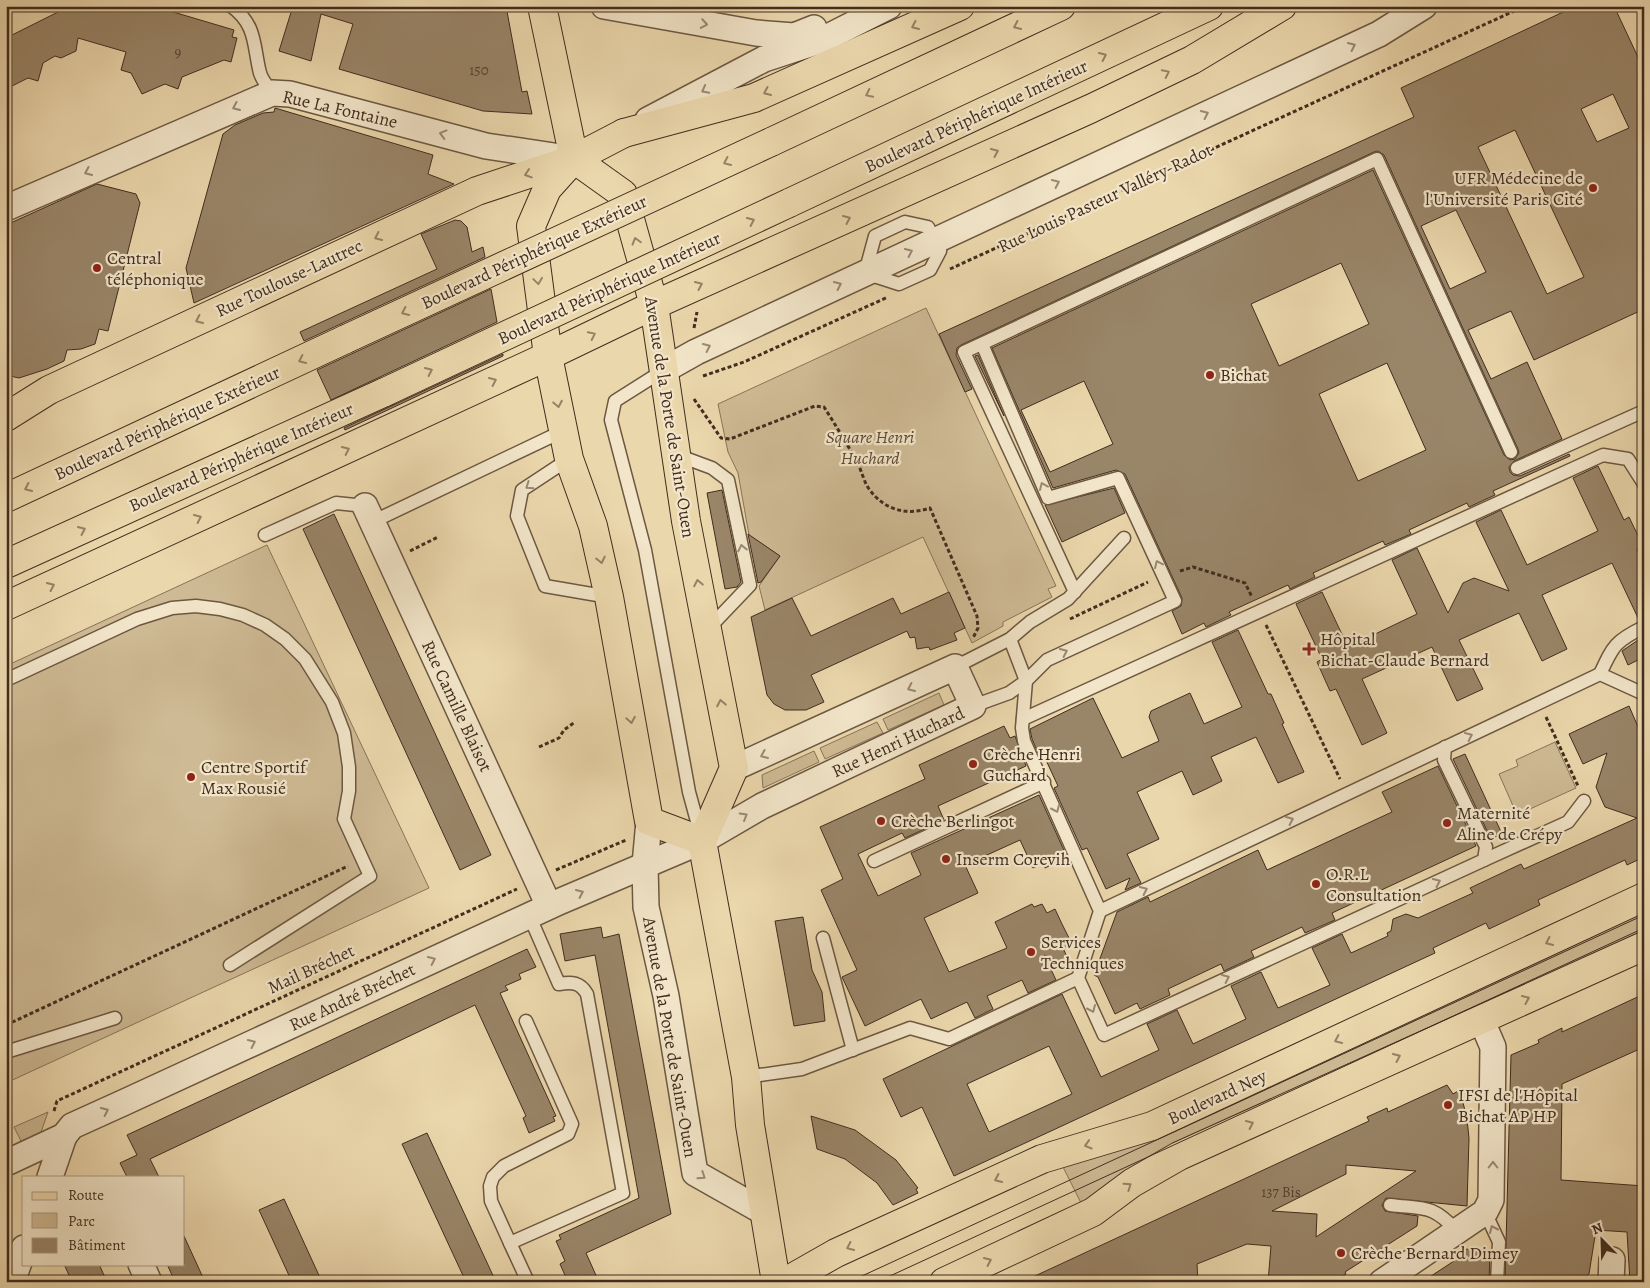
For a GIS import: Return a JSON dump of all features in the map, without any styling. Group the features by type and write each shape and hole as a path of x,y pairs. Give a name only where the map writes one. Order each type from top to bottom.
{"main road":[{"path":"542,6 574,159 624,133 754,98 960,6"},
{"name":"Boulevard Périphérique Extérieur","path":"6,498 1061,6"},
{"name":"Boulevard Périphérique Intérieur","path":"6,564 385,392 1209,6"},
{"path":"6,606 548,356 654,305 1090,109 1192,60 1282,6"},
{"name":"Avenue de la Porte de Saint-Ouen","path":"649,821 609,597 593,526 569,459 548,356 531,226 547,189 574,159 623,194 654,305 686,521 734,768"},
{"name":"Rue Toulouse-Lautrec","path":"48,390 477,191 574,159"},
{"path":"6,417 48,390"},
{"path":"734,768 702,841 746,1077 750,1125 776,1282"},
{"path":"649,821 702,841"},
{"name":"Boulevard Ney","path":"785,1282 836,1254 1042,1159 1152,1126 1644,897"},
{"path":"944,1282 1093,1212 1116,1194 1160,1166 1644,946"}],"street":[{"path":"604,6 780,45 822,40 889,6"},
{"path":"624,133 764,59 815,18 864,6"},
{"name":"Rue Louis Pasteur Valléry-Radot","path":"664,370 696,352 1378,34 1424,6"},
{"name":"Rue La Fontaine","path":"6,208 272,93 290,94 486,146 574,159"},
{"name":"Rue Toulouse-Lautrec","path":"6,404 48,390"},
{"name":"Rue Camille Blaisot","path":"368,514 537,879 539,911"},
{"path":"734,768 956,667"},
{"name":"Rue Henri Huchard","path":"702,841 762,806 973,706 956,667"},
{"name":"Avenue de la Porte de Saint-Ouen","path":"649,821 645,865 646,906 666,996 695,1173 764,1212"},
{"name":"Rue André Bréchet","path":"6,1163 64,1136 72,1126 539,911 702,841"},
{"path":"1396,1278 1485,1212 1491,1200 1493,1184 1493,1047 1481,1020"},
{"path":"58,1174 64,1136"},
{"path":"12,1282 22,1254"},
{"path":"142,1266 149,1282"}],"lane":[{"path":"231,6 249,25 256,42 260,74 272,93"},
{"path":"1075,592 964,352 1376,159 1511,452"},
{"path":"973,706 1003,696 1026,681 1047,660 1175,601 1118,478 1048,498 982,344"},
{"path":"664,370 615,401 611,420 645,550 689,792 702,841"},
{"path":"1517,468 1644,410"},
{"path":"265,535 336,503 368,514 563,431"},
{"path":"677,455 712,468 728,480 750,585 706,631"},
{"path":"1023,719 1603,455 1628,459 1644,484"},
{"path":"569,459 522,490 517,516 545,586 609,597"},
{"path":"956,667 1010,639 1030,622 1068,599 1124,538"},
{"path":"6,680 138,619 160,611 184,607 208,607 232,611 254,620 275,631 294,647 315,673 332,702 344,734 349,767 349,791 344,819 370,876 230,965"},
{"path":"1100,911 1600,674 1613,646 1627,635 1644,627"},
{"path":"1010,639 1026,681 1022,728 1024,741 1044,782 1100,911 1078,978 1104,1034 1568,822 1584,801"},
{"path":"1600,674 1644,694"},
{"path":"1445,747 1444,760 1486,847 1484,860"},
{"path":"874,860 1044,782"},
{"path":"510,1243 623,1193 587,994 582,987 572,982 559,984 539,911"},
{"path":"823,938 853,1050"},
{"path":"746,1077 802,1069 910,1028 949,1039 1078,978"},
{"path":"6,1052 115,1018"},
{"path":"526,1021 572,1124 568,1134 504,1166 492,1177 490,1186 491,1201 528,1282"},
{"path":"1390,1205 1432,1210 1441,1214 1457,1231"},
{"path":"1485,1212 1499,1242 1497,1282"}],"path":[{"name":"Rue Louis Pasteur Valléry-Radot","path":"949,269 1525,6"},
{"path":"695,378 744,362 895,294"},
{"path":"693,336 699,303"},
{"path":"691,396 721,438 730,439 815,406 824,408 858,464 868,488 879,501 892,508 906,512 919,512 930,508 977,616 978,628 975,637 968,642"},
{"path":"390,562 438,537"},
{"path":"1539,703 1584,801"},
{"path":"539,747 559,738 564,730 575,722"},
{"name":"Mail Bréchet","path":"41,1147 57,1101 620,842"},
{"path":"6,1025 362,859"}],"green space":[{"name":"Square Henri Huchard","path":"926,308 1056,586 1048,589 1052,597 1003,622 1003,626 972,643 923,537 765,610 759,586 780,556 749,535 738,473 728,452 718,404"},
{"name":"Centre Sportif Max Rousié","path":"267,545 429,888 6,1083 6,666"},
{"path":"939,693 944,705 888,730 883,719"},
{"path":"877,722 883,733 825,759 820,748"},
{"path":"1555,742 1576,788 1517,815 1499,774 1518,766 1516,760"},
{"path":"814,751 819,762 763,788 762,775"},
{"path":"1644,908 1644,935 1083,1207 1061,1163"},
{"path":"48,1112 38,1141 24,1147 14,1127"}],"building":[{"path":"70,6 153,6 234,30 232,37 237,38 231,62 224,60 182,77 178,89 165,84 142,94 131,73 121,70 126,52 78,38 76,51 61,58 55,56 43,63 38,81 28,78 6,89 6,38"},
{"path":"293,6 506,6 522,92 527,91 532,114 483,111 339,69 353,24 321,14 311,61 279,51"},
{"name":"Bichat","path":"1576,6 1614,6 1644,70 1644,309 1534,360 1511,311 1468,330 1491,379 1527,362 1562,439 1514,461 1509,467 1510,472 1513,475 1520,476 1569,454 1570,456 1493,491 1495,495 1469,507 1467,503 1409,530 1411,534 1385,545 1383,541 1313,573 1315,577 1290,589 1288,585 1229,612 1231,615 1206,627 1204,623 1182,634 1172,611 1181,606 1182,598 1125,474 1116,470 1053,488 992,348 1373,170 1504,455 1510,460 1515,459 1519,453 1518,449 1384,155 1378,151 1374,152 961,345 957,348 956,355 972,389 965,392 939,334 1414,117 1401,88","holes":["1613,94 1629,128 1597,142 1581,109","1515,130 1584,277 1547,294 1478,147","1456,210 1486,272 1450,289 1421,226","1341,263 1369,324 1279,366 1251,304","1387,363 1426,450 1358,481 1319,394","1084,381 1113,444 1050,472 1021,410"]},
{"path":"275,108 433,155 428,174 454,184 194,303 186,268 223,134 235,125 263,113 274,112"},
{"path":"97,184 136,194 140,203 108,331 99,329 95,344 81,349 67,350 64,361 47,369 19,378 6,375 6,225"},
{"path":"455,220 461,221 467,227 472,252 483,247 485,257 304,341 300,332 437,269 421,234"},
{"path":"491,289 497,322 331,400 317,370"},
{"path":"503,354 503,356 345,430 344,428"},
{"path":"978,355 1004,416 975,356"},
{"path":"1598,466 1624,520 1629,517 1643,546 1637,549 1644,563 1644,619 1639,620 1612,563 1542,595 1567,649 1542,661 1519,613 1459,640 1483,689 1457,701 1432,647 1362,679 1387,733 1362,745 1336,689 1330,691 1317,662 1322,659 1296,604 1322,592 1348,647 1417,614 1392,560 1417,548 1448,613 1463,583 1474,578 1509,591 1476,522 1501,510 1527,565 1598,531 1573,478"},
{"path":"1114,488 1125,513 1062,542 1045,505"},
{"path":"722,490 741,582 737,587 725,589 707,493"},
{"path":"334,514 491,855 460,870 303,529"},
{"path":"748,534 780,556 761,582 758,583"},
{"path":"949,592 965,628 954,633 957,640 930,650 929,647 917,649 915,637 910,638 907,631 811,675 824,702 806,710 785,710 774,704 767,695 751,617 792,598 811,636 893,598 901,614"},
{"path":"1238,630 1268,694 1271,694 1284,723 1282,724 1304,772 1278,783 1256,737 1211,757 1222,781 1206,789 1193,795 1182,771 1137,792 1159,839 1127,854 1141,883 1125,890 1130,878 1106,889 1087,848 1082,850 1054,788 1058,786 1045,758 1041,760 1030,729 1093,698 1122,758 1159,741 1149,717 1151,711 1190,693 1204,724 1242,707 1212,642"},
{"path":"1644,636 1644,657 1628,665 1622,651"},
{"path":"1629,706 1642,736 1638,738 1644,751 1644,857 1627,865 1625,860 1538,900 1540,905 1489,929 1486,923 1433,948 1435,953 954,1176 922,1107 901,1117 883,1079 1062,994 1101,1077 1159,1050 1147,1024 1177,1010 1193,1044 1246,1019 1231,986 1261,972 1278,1008 1330,985 1312,948 1342,934 1351,953 1388,936 1387,933 1391,931 1393,919 1406,914 1418,918 1473,893 1470,888 1521,864 1524,869 1637,818 1605,807 1596,787 1607,753 1583,764 1569,734","holes":["1049,1046 1072,1094 989,1132 967,1084"]},
{"path":"1004,726 1010,738 1015,736 1026,766 938,806 944,820 905,838 902,833 858,854 878,896 921,875 911,853 1039,795 1067,857 1045,868 1043,863 1033,868 1020,840 965,865 978,893 924,918 949,972 1007,948 995,922 1032,904 1034,907 1042,904 1047,913 1055,909 1072,944 1063,948 1071,966 1044,955 1056,980 1028,993 1022,980 987,996 993,1009 975,1018 967,1002 931,1019 921,999 865,1026 842,977 857,970 821,890 843,879 820,827 925,779 919,765"},
{"path":"1465,754 1502,834 1491,839 1453,759"},
{"path":"1438,766 1476,846 1332,913 1335,920 1305,933 1302,927 1251,951 1254,957 1224,971 1221,964 1168,989 1170,995 1140,1009 1137,1003 1115,1014 1098,977 1094,975 1117,912 1148,897 1150,902 1258,850 1267,870 1392,812 1382,792"},
{"path":"803,917 812,970 822,992 825,1021 794,1026 775,921"},
{"path":"601,927 603,938 619,934 671,1214 586,1253 599,1282 568,1282 560,1264 565,1261 556,1241 561,1239 559,1235 639,1198 595,955 565,961 560,934"},
{"path":"527,949 536,967 519,974 521,979 505,986 508,990 500,993 556,1116 553,1117 555,1121 529,1133 523,1118 526,1116 475,1005 150,1159 158,1176 126,1176 120,1163 137,1155 127,1135"},
{"path":"1644,994 1644,1047 1562,1084 1561,1180 1644,1186 1644,1282 1630,1282 1627,1232 1596,1230 1589,1274 1580,1282 1505,1282 1511,1055 1539,1043 1538,1040 1562,1028 1562,1032"},
{"path":"1447,1085 1453,1094 1460,1090 1467,1119 1469,1138 1467,1206 1386,1198 1382,1205 1385,1211 1418,1216 1417,1226 1345,1272 1346,1274 1334,1282 1268,1282 1271,1246 1247,1244 1197,1264 1198,1282 1022,1282 1369,1121 1367,1117 1387,1108 1388,1112","holes":["1346,1165 1416,1171 1316,1237 1317,1214 1272,1211 1346,1174"]},
{"path":"811,1116 855,1130 896,1160 918,1188 916,1189 918,1193 893,1205 877,1183 845,1159 817,1149"},
{"path":"427,1133 496,1282 466,1282 402,1144"},
{"path":"284,1199 322,1282 292,1282 259,1210"},
{"path":"185,1238 205,1282 175,1282 168,1266 185,1266"},
{"path":"1462,1249 1490,1250 1489,1282 1422,1282 1454,1261 1462,1253"},
{"path":"65,1266 100,1266 107,1282 72,1282"}],"tram line":[{"path":"849,1282 1644,915"},
{"path":"877,1282 1644,928"}],"place":[{"name":"UFR Médecine de l'Université Paris Cité","path":"1593,188"},
{"name":"Central téléphonique","path":"97,268"},
{"name":"Bichat","path":"1210,375"},
{"name":"Hôpital Bichat-Claude Bernard","path":"1309,649"},
{"name":"Crèche Henri Guchard","path":"973,764"},
{"name":"Centre Sportif Max Rousié","path":"191,777"},
{"name":"Crèche Berlingot","path":"881,821"},
{"name":"Maternité Aline de Crépy","path":"1447,823"},
{"name":"Inserm Corevih","path":"946,859"},
{"name":"O.R.L Consultation","path":"1316,884"},
{"name":"Services Techniques","path":"1031,952"},
{"name":"IFSI de l'Hôpital Bichat AP HP","path":"1448,1105"},
{"name":"Crèche Bernard Dimey","path":"1341,1253"}]}
